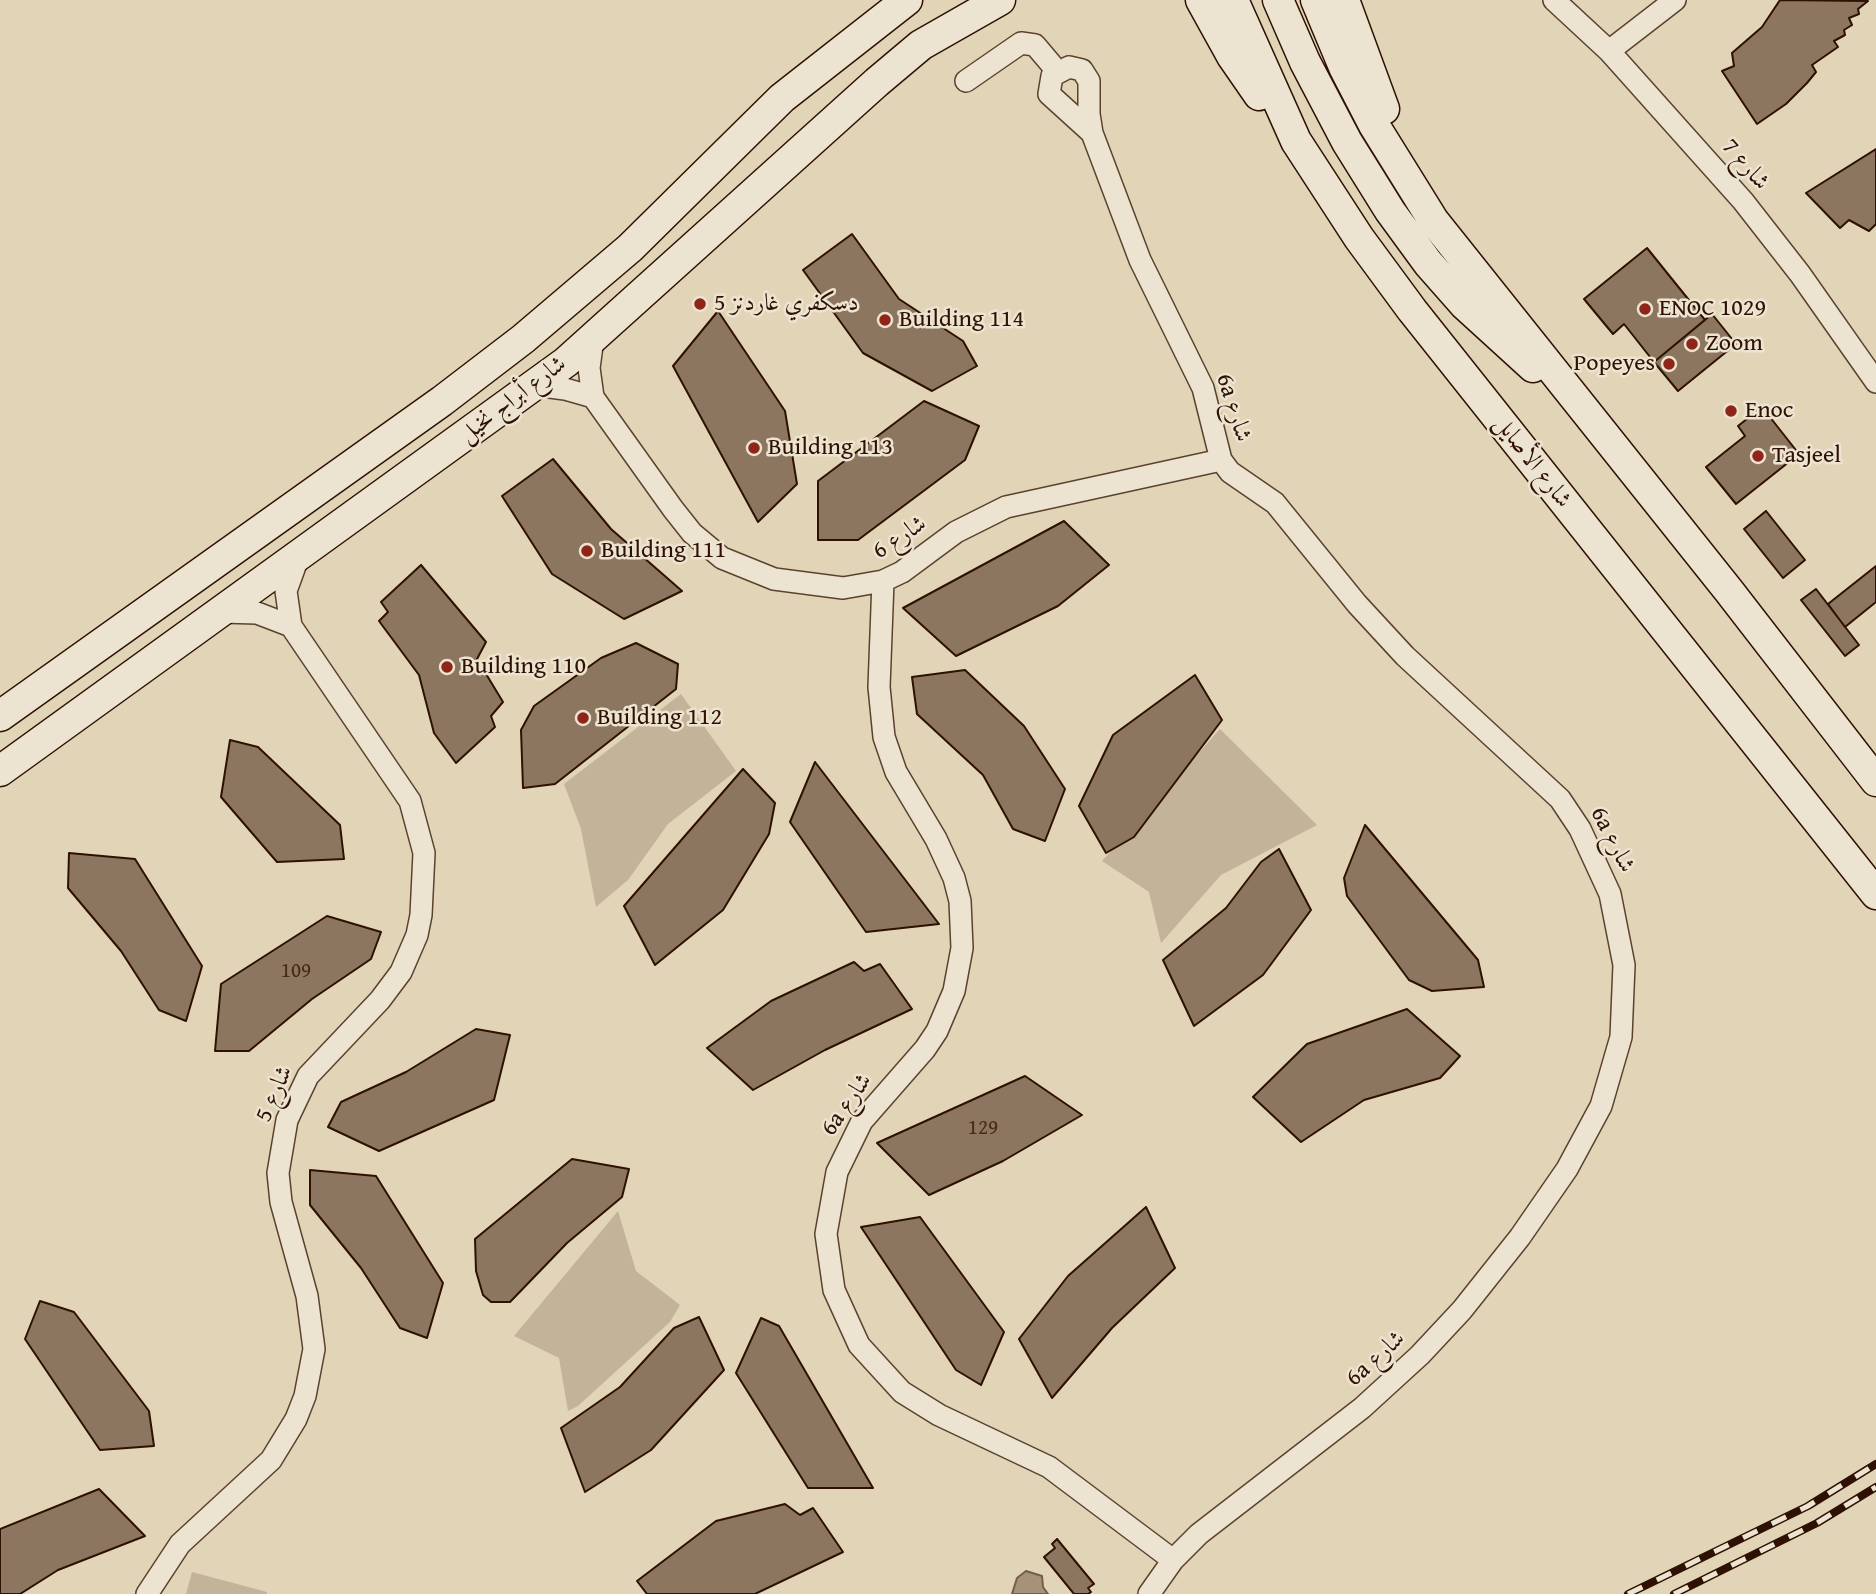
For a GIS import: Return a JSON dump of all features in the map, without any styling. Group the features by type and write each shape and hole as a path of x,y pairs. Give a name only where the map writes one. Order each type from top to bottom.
{"main road":[{"name":"شارع أبراج نخيل","path":"0,716 442,401 523,339 630,248 772,107 907,0"},
{"path":"921,46 973,0"},
{"name":"شارع أبراج نخيل","path":"0,771 535,385 593,338 838,116 921,46 999,0"},
{"path":"1201,0 1247,79 1296,141"},
{"name":"شارع الأصايل","path":"1233,0 1296,141 1359,238 1412,310 1876,894"},
{"path":"1278,0 1305,62 1348,142 1428,263 1465,305 1504,343 1585,410"},
{"path":"1316,0 1362,102 1413,189 1454,248 1585,410 1876,781"},
{"path":"1344,0 1413,189"}],"street":[{"name":"شارع 7","path":"1554,0 1609,51 1743,201 1800,274 1876,382"},
{"path":"1609,51 1675,0"},
{"path":"966,81 1021,43 1035,45 1057,71"},
{"path":"1069,66 1087,75 1091,87 1088,114 1092,133 1049,94 1049,81 1057,71 1069,66"},
{"name":"6a شارع","path":"1092,133 1140,260 1203,388 1221,460 1230,472 1275,503 1357,604 1405,656 1560,799 1586,839 1610,894 1624,965 1624,1001 1613,1072 1586,1139 1548,1199 1492,1274 1441,1333 1398,1377 1213,1522 1173,1560 1149,1594"},
{"path":"535,385 565,389 593,397 589,368 593,338"},
{"name":"شارع 6","path":"593,397 683,522 722,558 761,575 843,588 883,581 902,572 956,533 1006,507 1221,460"},
{"name":"شارع 5","path":"147,1594 180,1544 271,1460 296,1419 310,1373 313,1324 281,1202 278,1173 281,1144 287,1120 308,1076 380,1000 401,972 417,934 421,915 424,853 410,800 291,626 286,591 298,558"},
{"name":"6a شارع","path":"883,581 879,687 884,737 896,772 936,839 954,877 960,901 962,948 954,991 937,1031 925,1049 862,1121 836,1172 826,1234 834,1290 859,1345 902,1392 919,1404 1049,1468 1173,1560"},
{"path":"221,612 257,612 291,626"}],"shaded area":[{"path":"681,694 736,771 668,824 628,880 596,907 581,829 564,784"},
{"path":"1220,729 1317,825 1221,875 1161,943 1149,892 1102,861"},
{"path":"618,1211 636,1271 680,1305 670,1322 578,1406 568,1411 559,1358 514,1336"},
{"path":"1026,1571 1042,1576 1043,1587 1048,1594 1012,1594 1017,1578"},
{"path":"192,1572 267,1592 267,1594 186,1594"}],"building":[{"path":"1780,0 1868,1 1858,9 1859,14 1849,18 1852,25 1844,30 1845,35 1834,41 1838,47 1812,65 1816,72 1807,83 1786,104 1757,124 1722,71 1734,66 1732,53 1762,27"},
{"path":"1876,149 1876,224 1869,231 1849,220 1840,228 1806,193"},
{"name":"Building 114","path":"852,234 899,299 963,341 977,366 932,391 863,353 803,270"},
{"name":"ENOC 1029","path":"1647,248 1705,320 1654,362 1624,324 1613,334 1584,299"},
{"name":"Building 113","path":"718,311 785,411 797,484 758,522 673,366"},
{"name":"ENOC 1029","path":"1712,314 1736,344 1678,391 1654,362"},
{"path":"924,401 979,426 965,460 858,540 818,540 818,481"},
{"name":"Tasjeel","path":"1762,407 1799,454 1736,504 1706,467 1745,436 1738,426"},
{"name":"Building 111","path":"553,459 611,529 682,591 624,619 552,574 502,496"},
{"path":"1766,511 1805,560 1783,578 1744,529"},
{"path":"1064,521 1109,565 1058,606 956,656 903,608"},
{"name":"Building 110","path":"421,565 486,642 477,659 503,702 491,716 495,727 456,763 434,733 419,675 379,621 388,612 381,602"},
{"path":"1876,566 1876,602 1845,627 1828,604"},
{"path":"1816,589 1859,645 1845,656 1801,600"},
{"name":"Building 112","path":"636,643 678,664 676,689 555,784 523,788 521,730 534,706 601,658"},
{"path":"965,670 1024,726 1065,789 1045,841 1013,829 983,775 917,714 912,677"},
{"path":"1195,675 1222,720 1134,837 1106,853 1079,806 1113,735"},
{"path":"230,740 258,747 340,825 344,859 277,862 221,797"},
{"path":"815,762 939,924 866,932 790,822"},
{"path":"743,769 775,803 769,834 723,910 655,965 624,906"},
{"path":"1365,825 1478,960 1484,987 1432,991 1409,980 1347,896 1344,878"},
{"path":"1279,849 1311,910 1263,975 1194,1026 1163,960 1226,908 1261,862"},
{"path":"69,853 135,859 202,966 186,1021 159,1010 121,951 68,888"},
{"path":"327,916 381,932 371,959 312,999 249,1051 215,1051 221,984"},
{"path":"854,962 864,971 880,964 912,1009 825,1050 753,1090 707,1048 771,1001"},
{"path":"1407,1009 1460,1056 1440,1078 1364,1100 1301,1142 1253,1097 1307,1044"},
{"path":"476,1029 510,1035 494,1100 379,1151 328,1127 341,1102 406,1072"},
{"path":"1025,1076 1082,1115 1003,1161 929,1195 877,1143"},
{"path":"572,1159 629,1169 622,1197 567,1243 510,1302 491,1302 483,1295 476,1271 475,1239"},
{"path":"310,1170 376,1176 443,1283 427,1338 400,1328 361,1268 310,1205"},
{"path":"1146,1207 1175,1268 1112,1328 1052,1398 1019,1339 1068,1276"},
{"path":"920,1217 1004,1332 981,1385 956,1370 861,1227"},
{"path":"40,1301 74,1312 149,1411 154,1446 100,1450 25,1339"},
{"path":"699,1317 724,1370 651,1450 585,1492 561,1428 620,1387 674,1328"},
{"path":"761,1318 779,1326 873,1488 808,1488 736,1373"},
{"path":"99,1489 145,1536 58,1570 20,1594 0,1594 0,1529"},
{"path":"785,1504 800,1515 813,1508 843,1552 755,1594 647,1594 637,1581 716,1521"},
{"path":"1057,1539 1094,1584 1088,1588 1091,1592 1088,1594 1074,1594 1044,1557 1055,1548 1052,1544"}],"railway":[{"path":"1628,1594 1808,1506 1876,1464"},
{"path":"1674,1594 1817,1523 1876,1487"}],"place":[{"name":"دسكفري غاردنز 5","path":"700,304"},
{"name":"ENOC 1029","path":"1645,309"},
{"name":"Building 114","path":"885,320"},
{"name":"Zoom","path":"1692,344"},
{"name":"Popeyes","path":"1669,364"},
{"name":"Enoc","path":"1731,411"},
{"name":"Building 113","path":"754,448"},
{"name":"Tasjeel","path":"1758,456"},
{"name":"Building 111","path":"587,551"},
{"name":"Building 110","path":"447,667"},
{"name":"Building 112","path":"583,718"}]}
